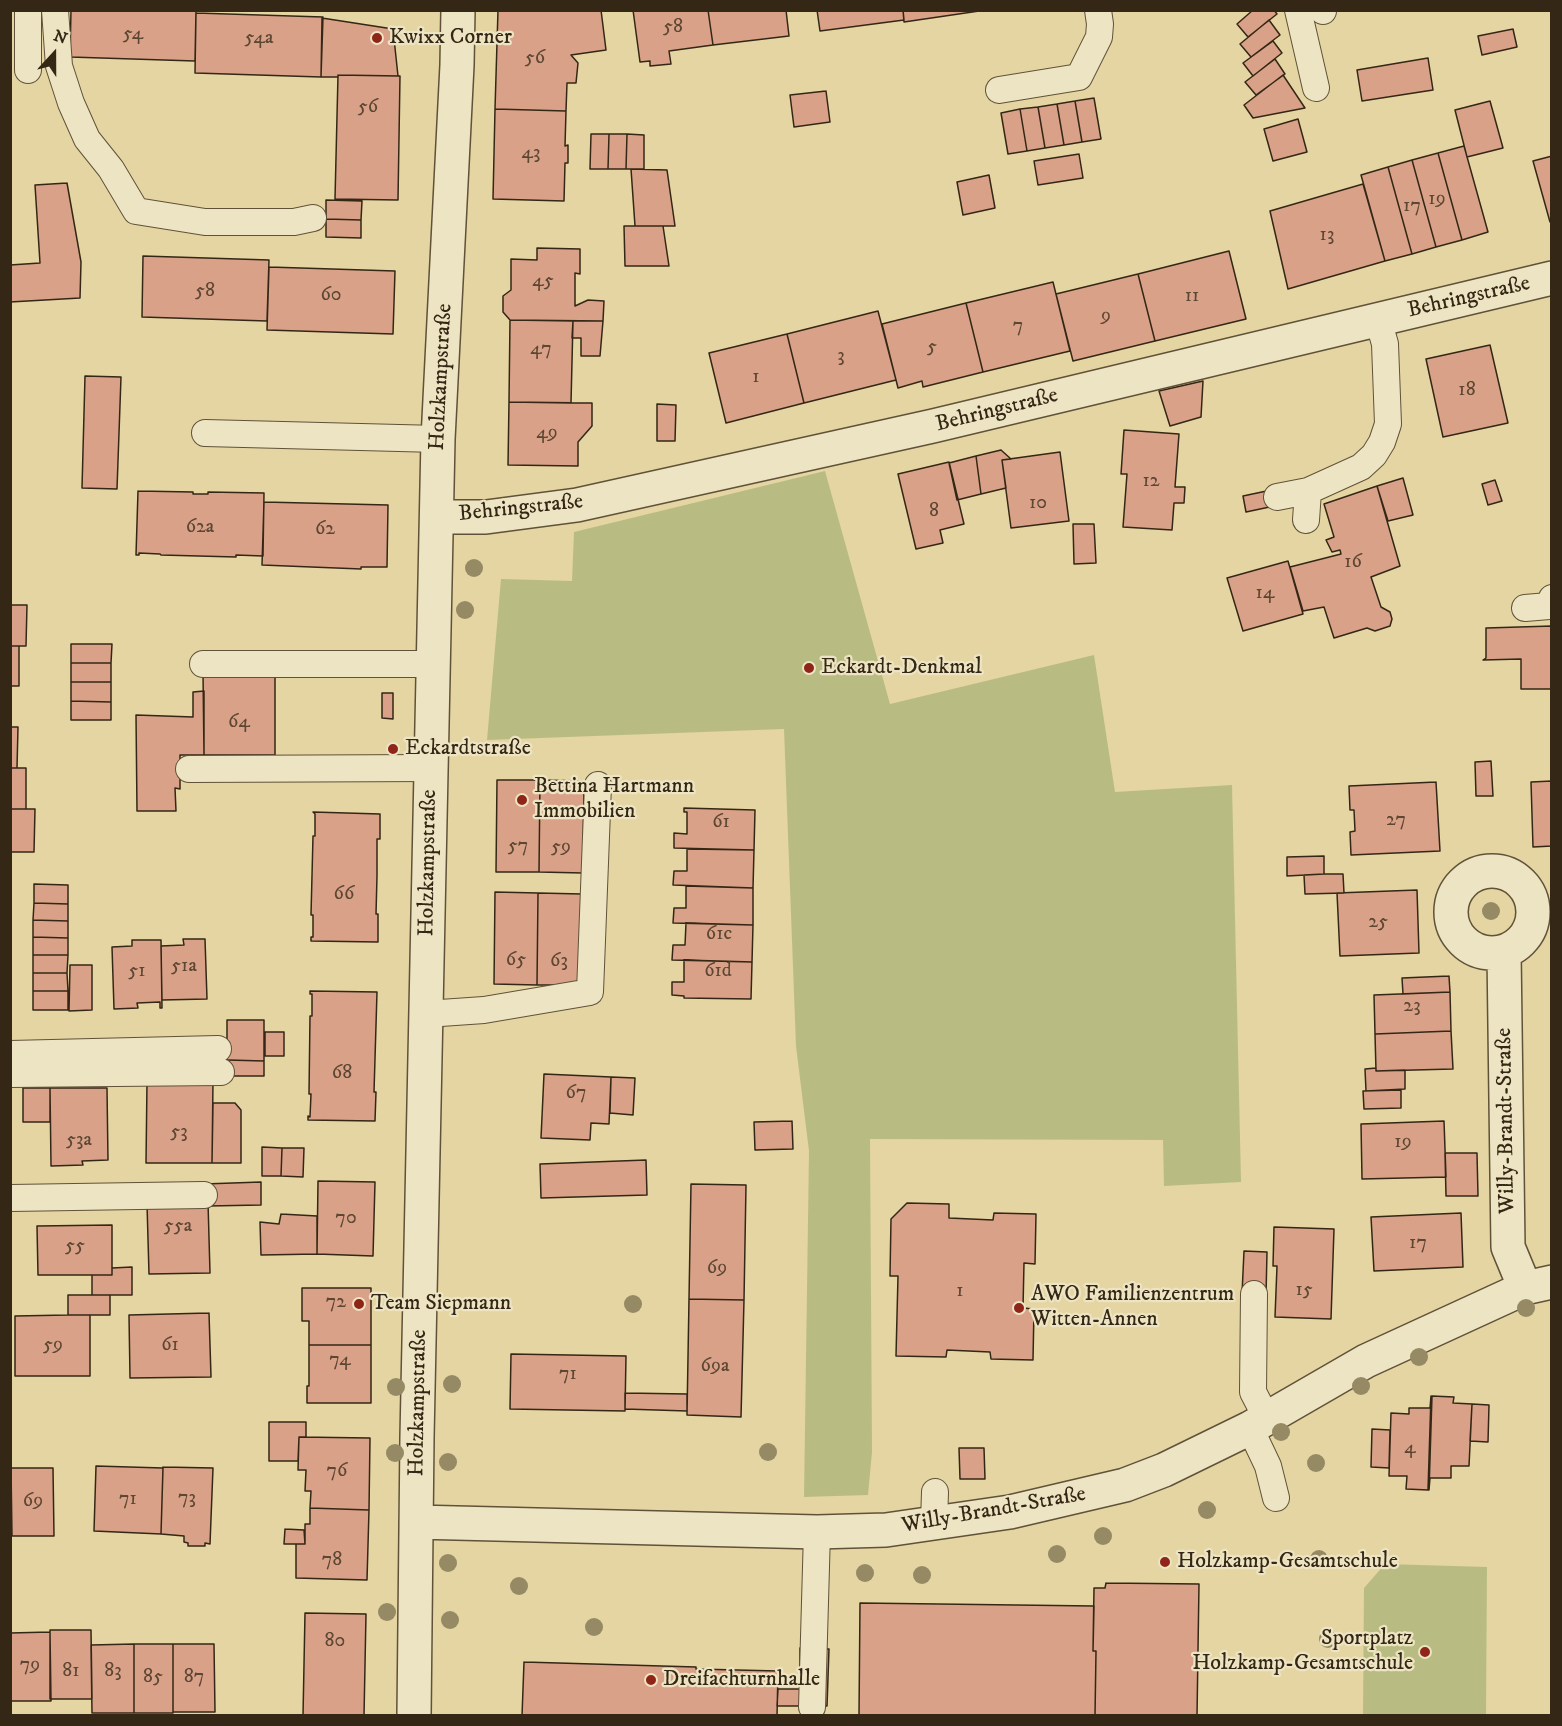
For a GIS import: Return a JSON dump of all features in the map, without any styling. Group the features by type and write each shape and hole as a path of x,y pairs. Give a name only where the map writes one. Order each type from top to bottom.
{"street":[{"name":"Holzkampstraße","path":"414,1716 438,439 458,10"},
{"name":"Behringstraße","path":"437,517 486,517 577,505 933,426 1551,278"},
{"name":"Willy-Brandt-Straße","path":"416,1522 817,1532 886,1530 934,1508 1010,1512 1125,1485 1164,1470 1259,1423 1366,1361 1538,1285 1508,1247 1504,952"}],"lane":[{"path":"28,10 28,70"},
{"path":"55,10 59,66 71,103 87,139 111,168 136,211 205,222 294,222 313,218"},
{"path":"999,90 1078,77 1100,37 1098,10"},
{"path":"1298,10 1316,88"},
{"path":"1277,498 1308,491 1361,467 1382,442 1388,424 1385,344 1378,319"},
{"path":"205,433 438,439"},
{"path":"1306,520 1308,491"},
{"path":"1525,608 1549,606 1551,598"},
{"path":"203,664 434,664"},
{"path":"189,770 431,768"},
{"path":"426,1014 484,1010 591,992 598,785"},
{"path":"10,1054 220,1060 10,1074"},
{"path":"10,1198 204,1195"},
{"path":"1254,1294 1253,1392 1276,1498"},
{"path":"812,1707 817,1532"}],"green space":[{"path":"825,471 890,704 1094,655 1115,792 1232,785 1241,1182 1164,1186 1163,1140 870,1139 872,1452 868,1495 804,1497 809,1151 796,1046 784,729 487,740 501,579 572,581 574,532"},
{"name":"Sportplatz Holzkamp-Gesamtschule","path":"1385,1564 1487,1567 1486,1715 1363,1715 1364,1588"}],"building":[{"path":"71,10 196,10 195,61 70,57"},
{"path":"498,10 601,10 606,50 571,55 578,63 576,83 567,83 566,111 495,109"},
{"path":"633,10 708,10 713,45 669,51 671,64 650,66 650,61 640,62"},
{"path":"708,10 786,10 789,36 713,45"},
{"path":"817,10 903,10 904,20 820,31"},
{"path":"903,10 986,10 904,22"},
{"path":"1253,10 1274,10 1277,14 1248,37 1237,24"},
{"path":"196,13 323,17 321,77 195,73"},
{"path":"322,18 393,29 398,76 321,77"},
{"path":"1269,20 1280,35 1251,57 1240,44"},
{"path":"1513,29 1517,47 1482,55 1478,36"},
{"path":"1273,41 1282,53 1253,76 1243,63"},
{"path":"1428,58 1433,90 1362,101 1357,70"},
{"path":"1275,59 1285,74 1256,95 1245,82"},
{"path":"338,75 400,76 398,200 335,199"},
{"path":"1283,75 1305,108 1253,118 1244,105"},
{"path":"826,91 830,122 794,127 790,95"},
{"path":"1094,98 1101,139 1082,142 1075,101"},
{"path":"1075,101 1082,142 1064,145 1057,104"},
{"path":"1490,101 1503,148 1467,157 1455,110"},
{"path":"1057,104 1064,145 1045,148 1038,107"},
{"path":"1038,107 1045,148 1027,151 1020,109"},
{"path":"495,109 566,111 565,146 568,145 568,163 565,163 564,201 493,199"},
{"path":"1020,109 1027,151 1008,154 1001,113"},
{"path":"1298,119 1307,152 1273,161 1264,129"},
{"path":"591,134 609,134 608,169 590,169"},
{"path":"609,134 627,134 626,169 608,169"},
{"path":"627,134 644,135 644,169 626,169"},
{"path":"1464,146 1488,232 1462,240 1438,153"},
{"path":"1438,153 1462,240 1436,247 1412,160"},
{"path":"1079,154 1083,178 1038,185 1034,161"},
{"path":"1552,156 1552,221 1550,222 1533,161"},
{"path":"1412,160 1436,247 1412,254 1388,167"},
{"path":"1388,167 1412,254 1385,261 1361,175"},
{"path":"631,169 667,170 675,226 635,226"},
{"path":"989,175 995,208 963,215 957,182"},
{"path":"67,183 81,262 80,298 10,302 10,265 40,263 35,185"},
{"path":"1363,184 1385,261 1288,289 1270,211"},
{"path":"326,200 362,201 361,220 326,219"},
{"path":"326,219 361,220 361,238 326,237"},
{"path":"624,226 663,226 669,266 625,266"},
{"path":"537,248 580,249 580,274 575,273 575,306 588,300 604,301 603,321 510,320 503,312 503,296 511,290 511,259 537,260"},
{"path":"1229,251 1246,319 1155,341 1138,274"},
{"path":"143,256 269,260 267,321 142,317"},
{"path":"269,267 395,271 393,334 267,330"},
{"path":"1138,274 1155,341 1073,361 1056,294"},
{"path":"1053,282 1070,351 983,372 966,303"},
{"path":"966,303 983,372 923,387 922,381 898,388 882,324"},
{"path":"878,311 896,380 804,403 787,334"},
{"path":"510,320 573,321 571,403 509,402"},
{"path":"573,321 603,321 600,356 581,356 581,338 572,338"},
{"path":"787,334 804,403 726,423 709,353"},
{"path":"1490,345 1508,423 1443,437 1426,359"},
{"path":"85,376 121,377 117,489 82,488"},
{"path":"1203,381 1201,417 1170,426 1159,391"},
{"path":"509,402 592,403 592,426 578,442 578,466 508,465"},
{"path":"657,404 676,405 675,441 657,441"},
{"path":"1124,430 1179,434 1175,487 1185,487 1184,503 1174,503 1172,530 1123,527 1127,474 1121,474"},
{"path":"1001,450 1011,459 1002,460 1006,488 981,494 976,456"},
{"path":"1060,452 1069,521 1011,528 1002,460"},
{"path":"976,456 981,494 957,500 949,463"},
{"path":"949,462 964,524 940,530 943,543 916,549 898,474"},
{"path":"1403,478 1413,515 1388,521 1377,486"},
{"path":"1495,480 1502,501 1488,505 1482,484"},
{"path":"1377,486 1400,566 1371,577 1381,607 1390,612 1392,619 1390,626 1375,631 1367,628 1334,638 1324,607 1303,611 1290,567 1341,554 1340,550 1332,552 1326,540 1334,537 1324,504"},
{"path":"1276,489 1279,505 1246,512 1243,496"},
{"path":"138,491 193,492 193,494 264,493 263,556 139,553 136,555"},
{"path":"264,502 388,505 387,567 361,567 361,569 262,565"},
{"path":"1073,524 1094,524 1096,563 1074,564"},
{"path":"1288,561 1303,614 1243,631 1227,578"},
{"path":"10,605 27,605 26,646 10,646"},
{"path":"1552,626 1552,689 1521,689 1521,659 1483,660 1486,658 1486,628"},
{"path":"71,644 112,644 111,663 71,663"},
{"path":"10,646 19,646 19,686 10,686"},
{"path":"71,663 111,663 111,682 71,682"},
{"path":"203,673 275,673 275,755 204,755"},
{"path":"71,682 111,682 111,702 71,701"},
{"path":"204,691 204,755 180,755 180,789 175,788 176,811 137,811 136,715 193,717 193,692"},
{"path":"382,693 393,693 393,719 382,718"},
{"path":"71,701 111,702 111,720 71,720"},
{"path":"10,727 18,727 17,768 10,768"},
{"path":"1491,761 1493,796 1476,796 1475,762"},
{"path":"10,768 26,768 26,809 10,809"},
{"path":"497,780 540,780 539,872 496,872"},
{"path":"540,780 584,781 583,873 539,872"},
{"path":"1552,781 1552,846 1533,847 1531,782"},
{"path":"1436,782 1440,851 1351,855 1350,832 1355,831 1354,810 1350,810 1349,786"},
{"path":"684,808 755,810 754,850 674,848 674,833 687,834 687,812 684,812"},
{"path":"10,809 35,809 34,852 10,852"},
{"path":"313,812 380,814 380,839 377,839 378,942 311,941 313,937 313,915 311,915 313,836 315,836 315,814"},
{"path":"687,849 754,850 753,888 673,885 674,871 687,871"},
{"path":"1324,856 1324,874 1287,876 1287,857"},
{"path":"1343,874 1344,893 1305,894 1304,875"},
{"path":"34,884 68,885 68,904 34,903"},
{"path":"686,886 753,888 753,925 673,923 674,908 686,908"},
{"path":"1417,890 1419,953 1340,956 1337,893"},
{"path":"495,892 538,893 537,985 494,984"},
{"path":"538,893 582,894 581,985 537,985"},
{"path":"34,903 68,904 68,921 33,920"},
{"path":"33,920 68,921 68,938 33,937"},
{"path":"686,923 753,925 752,962 672,960 673,945 685,945"},
{"path":"33,937 68,938 68,955 33,955"},
{"path":"183,939 205,939 207,999 162,1000 161,946 184,945"},
{"path":"132,940 161,940 162,1008 160,1008 160,1002 137,1003 138,1008 114,1009 112,947 132,946"},
{"path":"33,955 68,955 67,973 33,973"},
{"path":"684,960 752,962 751,999 684,998 684,996 672,995 672,982 684,982"},
{"path":"70,965 92,965 92,1010 69,1011"},
{"path":"33,973 67,973 68,991 33,991"},
{"path":"1449,976 1450,992 1403,994 1402,978"},
{"path":"33,991 68,991 68,1010 33,1010"},
{"path":"310,991 377,992 375,1121 308,1120 311,1094 309,1094 310,1016 312,1016"},
{"path":"1450,992 1451,1031 1375,1034 1374,995"},
{"path":"227,1020 264,1020 264,1061 227,1060"},
{"path":"1451,1031 1453,1069 1376,1071 1375,1034"},
{"path":"265,1032 284,1032 284,1056 265,1056"},
{"path":"229,1060 264,1061 264,1076 229,1076"},
{"path":"1376,1068 1376,1071 1405,1070 1405,1089 1366,1091 1365,1069"},
{"path":"544,1074 611,1077 609,1124 591,1123 590,1140 541,1138"},
{"path":"611,1077 635,1078 633,1115 610,1113"},
{"path":"147,1082 213,1082 212,1163 146,1163"},
{"path":"23,1088 50,1088 50,1122 23,1122"},
{"path":"50,1088 107,1088 108,1160 82,1161 83,1165 51,1166"},
{"path":"1401,1090 1401,1108 1364,1109 1363,1091"},
{"path":"213,1103 235,1103 241,1110 241,1163 212,1163"},
{"path":"792,1121 793,1149 755,1150 754,1122"},
{"path":"1444,1121 1446,1177 1362,1179 1361,1124"},
{"path":"262,1147 282,1148 281,1176 262,1176"},
{"path":"282,1148 304,1148 303,1177 281,1176"},
{"path":"1445,1153 1477,1153 1478,1196 1446,1196"},
{"path":"646,1160 647,1195 541,1198 540,1164"},
{"path":"318,1181 375,1182 373,1256 317,1254"},
{"path":"261,1182 261,1205 208,1206 204,1184"},
{"path":"691,1184 746,1185 744,1300 689,1299"},
{"path":"208,1202 210,1273 149,1274 147,1204"},
{"path":"907,1203 949,1204 949,1218 993,1220 994,1213 1036,1214 1035,1264 1024,1263 1023,1308 1034,1309 1033,1360 991,1359 990,1352 947,1350 946,1357 896,1356 898,1276 890,1276 891,1219"},
{"path":"1461,1213 1463,1267 1374,1271 1371,1217"},
{"path":"281,1214 317,1216 317,1254 261,1255 260,1222 279,1224"},
{"path":"112,1225 112,1275 38,1275 37,1226"},
{"path":"1274,1227 1334,1229 1331,1319 1275,1317 1277,1266 1273,1266"},
{"path":"1244,1251 1267,1252 1266,1295 1242,1294"},
{"path":"132,1267 132,1295 92,1295 92,1275 112,1275 112,1268"},
{"path":"302,1288 371,1288 371,1345 309,1345 309,1321 302,1321"},
{"path":"68,1295 110,1295 110,1315 68,1315"},
{"path":"689,1299 744,1300 741,1417 687,1415"},
{"path":"209,1313 211,1377 130,1378 129,1315"},
{"path":"90,1315 90,1376 15,1376 15,1316"},
{"path":"309,1345 371,1345 371,1403 307,1403"},
{"path":"511,1354 626,1356 625,1411 510,1409"},
{"path":"625,1393 687,1394 687,1411 625,1409"},
{"path":"1431,1396 1428,1490 1406,1489 1407,1476 1389,1476 1391,1413 1409,1414 1409,1408 1430,1408"},
{"path":"1432,1396 1454,1397 1453,1403 1472,1404 1469,1466 1451,1466 1451,1478 1430,1478 1429,1490"},
{"path":"1472,1404 1489,1405 1488,1442 1470,1441"},
{"path":"269,1422 306,1422 306,1437 299,1437 298,1461 269,1461"},
{"path":"1372,1429 1390,1430 1389,1468 1371,1467"},
{"path":"299,1437 370,1438 369,1510 310,1508 311,1491 305,1491 306,1470 298,1470"},
{"path":"959,1448 984,1448 985,1479 960,1479"},
{"path":"96,1466 163,1468 161,1534 94,1531"},
{"path":"163,1467 213,1468 210,1544 188,1546 188,1543 184,1542 184,1536 161,1534"},
{"path":"11,1468 53,1468 54,1536 12,1536"},
{"path":"310,1508 369,1510 367,1580 296,1578 296,1544 305,1544 305,1524 310,1524"},
{"path":"285,1529 304,1530 305,1544 284,1544"},
{"path":"1106,1583 1199,1584 1197,1716 1095,1716 1094,1588 1105,1588"},
{"path":"860,1603 1094,1606 1095,1716 859,1716"},
{"path":"305,1613 366,1614 364,1716 303,1716"},
{"path":"50,1630 91,1630 92,1699 50,1699"},
{"path":"50,1632 51,1701 10,1701 10,1633"},
{"path":"134,1644 173,1644 173,1713 134,1713"},
{"path":"134,1644 134,1713 92,1713 91,1645"},
{"path":"173,1644 214,1644 215,1712 173,1712"},
{"path":"800,1648 829,1649 827,1706 777,1706 778,1689 800,1689"},
{"name":"Dreifachturnhalle","path":"524,1662 778,1671 777,1716 522,1716"}],"place":[{"name":"Kwixx Corner","path":"377,38"},
{"name":"Eckardt-Denkmal","path":"809,668"},
{"name":"Eckardtstraße","path":"393,749"},
{"name":"Bettina Hartmann Immobilien","path":"522,800"},
{"name":"Team Siepmann","path":"359,1304"},
{"name":"AWO Familienzentrum Witten-Annen","path":"1019,1308"},
{"name":"Holzkamp-Gesamtschule","path":"1165,1562"},
{"name":"Sportplatz Holzkamp-Gesamtschule","path":"1425,1652"},
{"name":"Dreifachturnhalle","path":"651,1680"}]}
